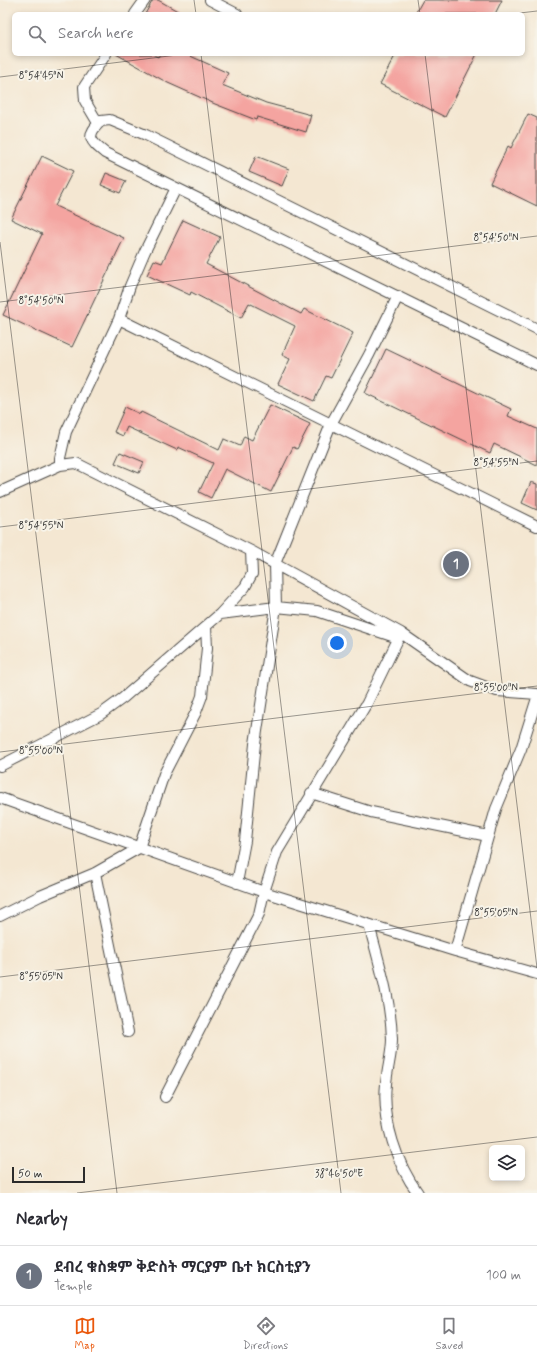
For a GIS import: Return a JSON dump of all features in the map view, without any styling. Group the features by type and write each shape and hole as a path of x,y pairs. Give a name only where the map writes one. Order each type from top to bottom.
{"street":[{"path":"136,12 145,0"},
{"path":"210,0 233,12"},
{"path":"98,123 85,101 84,87 105,56"},
{"path":"537,329 146,134 110,120 101,121 92,132 91,138 93,144 105,153 537,365"},
{"path":"60,464 66,432 119,319 130,286 145,251 176,188"},
{"path":"237,883 245,841 254,744 276,607 275,564 331,424 369,355 398,296"},
{"path":"119,319 537,526"},
{"path":"0,492 60,464 76,463 275,564 400,635 470,681 497,691 537,694"},
{"path":"0,766 101,714 123,698 220,614 250,580 251,551"},
{"path":"220,614 276,607 317,611 400,635"},
{"path":"0,916 40,896 95,873 139,848 164,774 196,712 202,696 207,648 206,626"},
{"path":"165,1097 260,914 264,892 277,852 311,793 367,703 400,635"},
{"path":"455,951 496,809 521,749 536,703"},
{"path":"311,793 370,812 488,836"},
{"path":"0,798 264,892 455,951 537,974"},
{"path":"95,873 128,1032"},
{"path":"369,925 390,1014 392,1040 385,1093 390,1130 408,1180 418,1193"}],"building":[{"path":"153,0 158,0 179,12 146,12"},
{"path":"423,0 502,0 496,12 416,12"},
{"path":"120,56 190,56 228,73 222,85 266,103 311,115 306,132 257,117 256,120 168,83"},
{"path":"395,56 476,56 445,117 380,84"},
{"path":"528,114 537,118 537,206 490,183 508,146 511,148"},
{"path":"42,156 73,171 55,206 124,238 72,347 3,315 42,234 11,219"},
{"path":"256,156 289,169 282,186 249,172"},
{"path":"106,173 126,181 120,193 101,185"},
{"path":"183,220 220,237 206,264 301,314 304,309 353,333 331,378 326,376 314,401 278,384 290,359 282,355 295,326 249,303 241,318 191,292 190,295 147,275 154,260 162,263"},
{"path":"386,349 511,409 508,416 537,429 537,465 494,444 490,453 365,393"},
{"path":"270,405 310,424 297,449 293,447 271,492 225,469 211,498 199,492 213,463 178,447 177,450 127,427 123,436 114,432 125,407 140,414 141,412 219,450 224,439 240,446 244,436 252,440"},
{"path":"120,452 144,462 139,473 115,463"},
{"path":"531,482 537,484 537,510 522,503"}],"place":[{"name":"ደብረ ቁስቋም ቅድስት ማርያም ቤተ ክርስቲያን","path":"456,564"}]}
